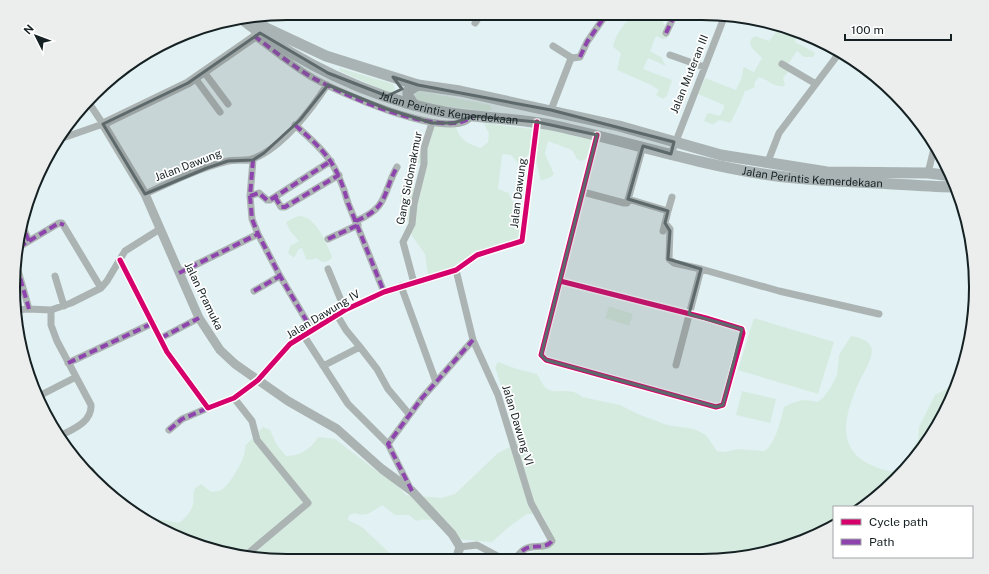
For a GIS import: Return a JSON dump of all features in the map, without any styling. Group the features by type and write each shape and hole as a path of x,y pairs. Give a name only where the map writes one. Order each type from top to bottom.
{"highway":[{"name":"Jalan Perintis Kemerdekaan","path":"256,22 266,28 326,56 418,85 460,90 551,110 619,126 721,156 838,173 928,173 944,175"},
{"name":"Jalan Perintis Kemerdekaan","path":"246,23 257,35 328,73 414,105 474,116 537,122 597,135 747,172 792,178 950,187"},
{"path":"387,96 398,92 399,84 393,77"},
{"path":"414,105 408,96 408,91 418,85"}],"main road":[{"path":"103,124 195,78 257,35"},
{"name":"Jalan Pramuka","path":"103,124 145,194 199,318 220,350 236,364 288,401 337,429 382,469 412,491 452,534 460,548"},
{"path":"458,554 460,548"}],"street":[{"path":"553,46 572,58 580,57 587,42 602,20"},
{"path":"666,34 672,20"},
{"name":"Jalan Muteran III","path":"674,142 723,21"},
{"path":"257,35 314,78 327,85 387,109 432,123 454,124 465,122 474,116"},
{"path":"670,55 704,67"},
{"path":"768,164 779,133 837,56"},
{"path":"551,110 561,82 572,58"},
{"path":"782,64 816,84"},
{"path":"204,72 228,104"},
{"path":"195,78 220,112"},
{"path":"312,330 280,276 258,234 252,219 250,196 253,160 278,143 316,102 327,85"},
{"path":"67,137 103,124 91,106"},
{"name":"Jalan Dawung","path":"456,270 477,255 519,244 522,241 537,122"},
{"name":"Gang Sidomakmur","path":"414,283 403,242 412,224 414,204 424,164 424,148 432,123"},
{"path":"295,125 319,145 339,175 384,292"},
{"path":"560,281 742,329 725,400 720,407 546,360 541,355 541,350 597,135"},
{"path":"671,154 674,142"},
{"path":"583,192 624,203 627,202 643,146"},
{"path":"928,173 933,154"},
{"name":"Jalan Dawung","path":"145,194 228,161 253,160"},
{"path":"250,196 259,193 267,200 275,197 331,161"},
{"path":"328,239 370,216 381,206 397,167"},
{"path":"275,197 281,207 285,207 339,175"},
{"path":"672,197 664,227 670,229 669,259 674,263 779,291 879,314"},
{"path":"628,199 668,211"},
{"path":"23,244 59,223 62,223 102,288"},
{"path":"21,310 51,310 64,306 102,288 130,246 160,229"},
{"path":"26,233 29,241"},
{"path":"179,273 258,234"},
{"path":"120,260 172,360 208,408"},
{"name":"Jalan Dawung IV","path":"328,269 345,310"},
{"path":"676,365 701,269"},
{"name":"Jalan Dawung IV","path":"169,430 182,419 234,398 258,380 283,350 345,310 384,292 456,270"},
{"name":"Jalan Dawung VI","path":"456,270 473,340 498,395 531,503 552,541 542,547 526,548 520,554"},
{"path":"55,276 64,306"},
{"path":"254,291 280,276"},
{"path":"20,279 29,309"},
{"path":"401,286 436,382"},
{"path":"51,310 51,325 68,363 90,399 92,410 87,420 64,434"},
{"path":"337,315 346,330 377,369 388,389 409,414"},
{"path":"161,338 199,318"},
{"path":"68,363 153,323"},
{"path":"304,336 350,407 388,444 412,491"},
{"path":"388,444 409,414 473,340"},
{"path":"323,366 360,347"},
{"path":"43,394 76,377"},
{"path":"234,398 252,421 258,440 308,503 250,552"},
{"path":"460,548 477,545 494,554"}],"highlighted area":[{"path":"260,33 328,73 387,96 402,89 393,77 418,85 551,110 674,142 671,154 643,146 628,199 668,211 665,223 670,231 668,259 701,269 689,314 742,329 723,405 716,407 546,360 541,355 597,135 537,122 473,116 454,123 432,123 387,109 328,85 300,120 264,153 253,160 228,161 207,168 145,194 103,124 188,83"}],"green space":[{"path":"629,20 636,20 638,22 639,20 664,20 663,23 668,29 667,38 663,39 656,36 650,51 661,57 666,66 648,58 643,69 672,80 667,96 663,99 656,95 659,90 617,70 621,53 613,47 615,39 620,30"},
{"path":"777,31 796,37 795,42 814,52 815,54 813,57 804,57 797,51 788,64 790,70 783,78 785,86 775,85 759,77 754,83 755,87 744,92 730,123 719,120 714,124 711,124 704,121 709,113 720,116 724,108 724,105 698,94 705,78 736,90 742,77 744,67 754,72 762,58 750,44 752,39 755,36 769,41"},
{"path":"339,68 393,84 395,89 391,93 385,91 340,71"},
{"path":"419,91 490,105 492,110 485,111 419,103 414,96"},
{"path":"484,123 532,129 530,152 520,166 511,155 502,155 498,189 509,193 512,201 523,206 518,242 475,251 455,268 428,275 425,254 412,236 405,216 404,205 400,202 401,193 405,188 415,188 422,166 409,155 416,150 421,151 427,146 435,125 456,125 459,134 464,140 481,148 488,142 489,134"},
{"path":"540,126 593,137 586,159 581,161 577,159 572,150 548,141 545,154 554,174 551,177 541,181 536,160"},
{"path":"298,216 305,217 310,220 320,231 332,256 331,259 324,262 317,258 310,260 306,259 302,248 299,249 294,258 288,253 290,246 299,241 290,231 286,222"},
{"path":"609,306 633,314 629,326 605,318"},
{"path":"754,318 834,342 818,394 738,370"},
{"path":"851,336 858,337 867,342 872,351 869,363 852,398 846,427 848,439 852,450 861,459 875,467 893,472 896,470 878,488 854,506 833,506 833,520 788,540 737,552 702,554 526,554 542,550 548,542 549,532 542,514 527,514 510,526 492,542 487,542 452,539 437,523 433,521 416,521 409,515 395,515 382,505 363,515 355,513 349,515 348,520 362,527 391,554 287,554 252,552 201,540 157,520 179,523 191,510 195,488 201,484 211,492 223,489 238,469 244,456 245,446 263,427 270,430 277,445 286,456 296,455 305,451 318,437 335,439 397,485 406,495 442,498 455,494 498,453 517,443 495,367 498,362 537,374 543,385 550,390 577,393 582,397 620,405 638,414 667,425 694,429 706,435 717,451 725,452 738,449 765,451 775,436 784,407 800,401 808,400 817,402 823,398 837,375 839,355"},
{"path":"951,384 924,435 903,463 918,440 919,427 935,395 947,389"},
{"path":"742,391 776,399 770,423 736,415"}],"marked path":[{"path":"580,57 587,42 602,20"},
{"path":"666,33 672,20"},
{"path":"254,36 291,64 315,79 363,102 402,115 438,123 460,122 473,116"},
{"path":"295,125 322,151 334,168 344,189 348,203 384,292"},
{"path":"253,160 250,196 252,219 258,234 280,276 312,330"},
{"path":"250,196 259,193 267,200 270,200 331,161"},
{"path":"356,221 367,216 380,205 397,167"},
{"path":"275,197 281,207 285,207 339,175"},
{"path":"29,241 59,223 64,225"},
{"path":"328,239 358,225"},
{"path":"23,244 29,241 25,233"},
{"path":"179,273 258,234"},
{"path":"254,291 280,276"},
{"path":"20,279 29,309"},
{"path":"161,338 199,318"},
{"path":"68,363 153,323"},
{"path":"412,491 388,444 422,398 473,340"},
{"path":"169,430 182,419 208,408"},
{"path":"520,554 525,549 543,546 552,541"}],"cycle path":[{"path":"120,260 167,352 208,408 234,398 258,380 290,344 345,310 384,292 456,270 477,255 522,241 537,122"},
{"path":"560,281 706,318 742,329 743,333 723,405 716,407 546,360 541,355 597,135"}]}
